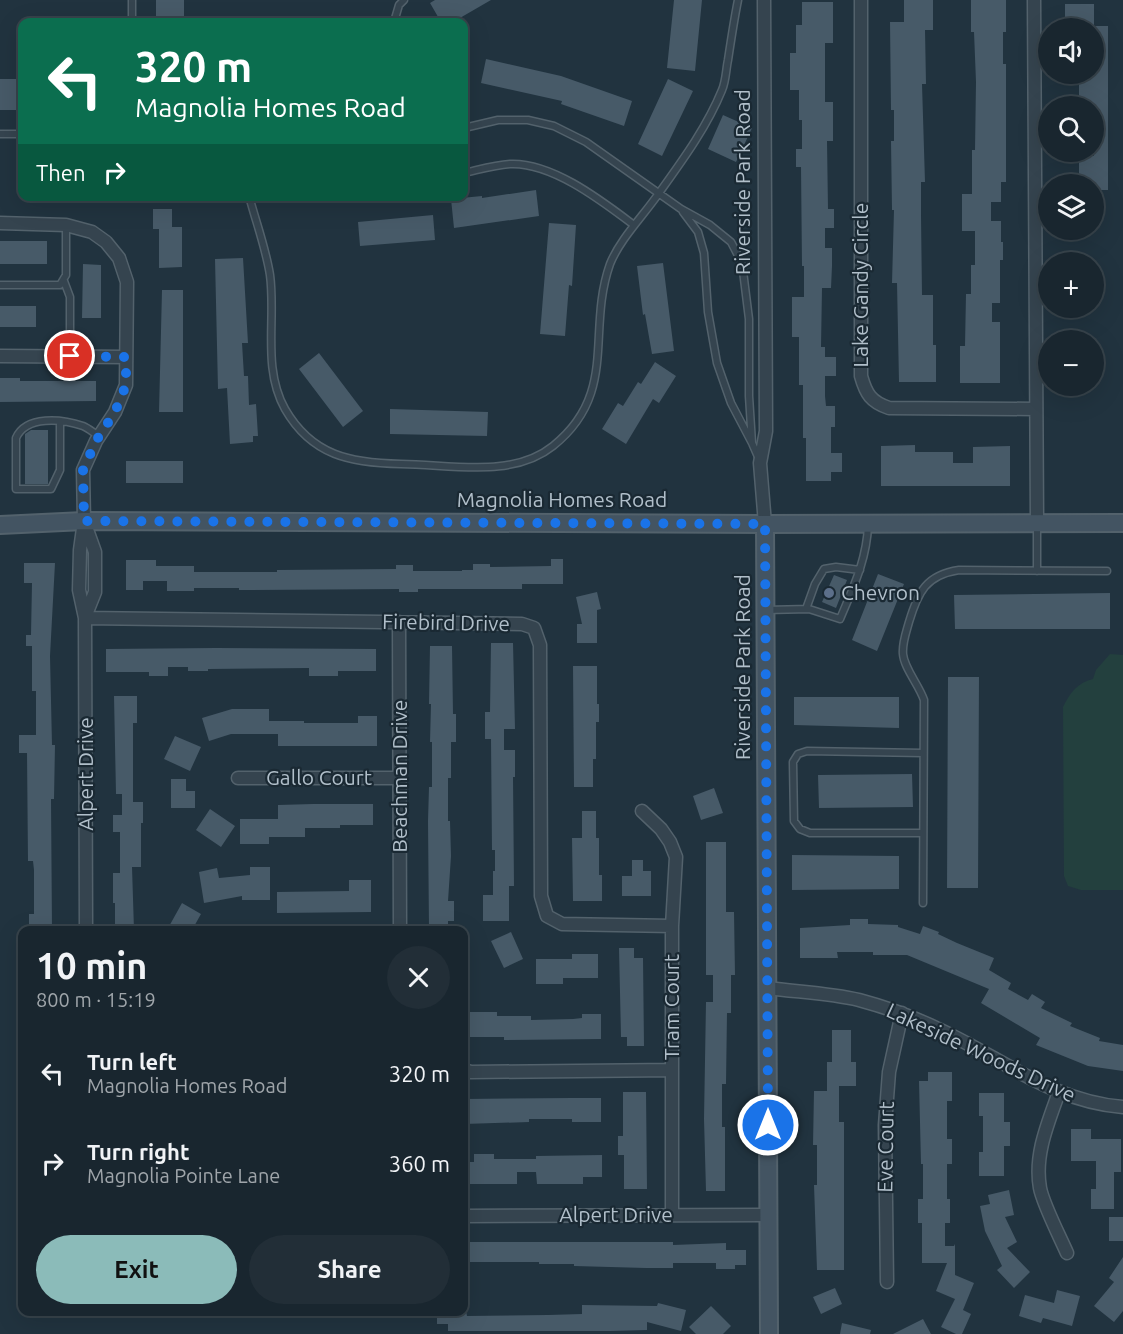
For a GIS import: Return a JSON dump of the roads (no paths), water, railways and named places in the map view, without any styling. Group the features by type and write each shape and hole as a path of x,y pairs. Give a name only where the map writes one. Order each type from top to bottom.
{"street":[{"name":"Riverside Park Road","path":"764,0 766,430 760,463 765,524 769,1334"},
{"name":"Lake Gandy Circle","path":"861,0 861,376 866,394 877,404 889,408 1036,409"},
{"path":"1034,0 1037,522"},
{"name":"Alpert Drive","path":"0,223 66,225 92,232 119,258 127,282 126,385 115,412 83,470 84,521 95,552 95,592 85,618 86,926"},
{"path":"0,356 126,357"},
{"name":"Magnolia Homes Road","path":"0,525 84,521 1123,523"},
{"name":"Firebird Drive","path":"85,618 522,624 534,628 540,645 541,896 548,916 562,924 672,926"},
{"name":"Beachman Drive","path":"399,622 400,926"},
{"name":"Gallo Court","path":"238,778 400,778"},
{"name":"Tram Court","path":"642,811 666,836 676,857 672,926 672,1214"},
{"name":"Lakeside Woods Drive","path":"768,988 857,1000 902,1013 938,1029 1028,1078 1059,1092 1101,1105 1123,1107"},
{"name":"Eve Court","path":"887,1282 885,1125 889,1072 902,1013"},
{"path":"468,1071 672,1070"},
{"path":"1059,1092 1044,1136 1039,1160 1040,1190 1068,1253"},
{"name":"Alpert Drive","path":"468,1216 768,1215"}],"lane":[{"path":"132,0 132,18"},
{"path":"395,18 399,5 404,0"},
{"path":"250,201 270,273 272,363 276,389 285,410 300,431 318,447 344,459 373,463 498,467 522,462 551,448 573,429 588,404 596,376 603,290 611,261 634,225 659,194 698,137 723,88 738,0"},
{"path":"468,127 498,120 528,120 554,126 586,142 681,209 710,225 731,242 742,263 749,319 749,396 752,443"},
{"path":"0,134 18,134"},
{"path":"468,172 511,164 537,169 563,178 588,192 634,225"},
{"path":"681,209 698,232 704,253 708,312 717,363 731,403 760,463"},
{"path":"0,285 60,285 66,275 66,225"},
{"path":"64,281 69,297 70,356"},
{"path":"60,422 60,470 51,489 16,489 16,438 20,430 37,421 60,422 85,426 100,436"},
{"path":"1037,522 1037,571"},
{"path":"765,610 806,609 840,619 867,549 868,523"},
{"path":"806,609 815,584 824,569 836,567 860,570"},
{"path":"923,903 924,700 919,686 907,668 903,655 904,640 914,605 924,586 942,573 959,570 1107,571"},
{"path":"923,753 807,751 798,754 793,762 794,821 800,829 810,833 923,833"}],"place":[{"name":"Chevron","path":"829,593"}]}
